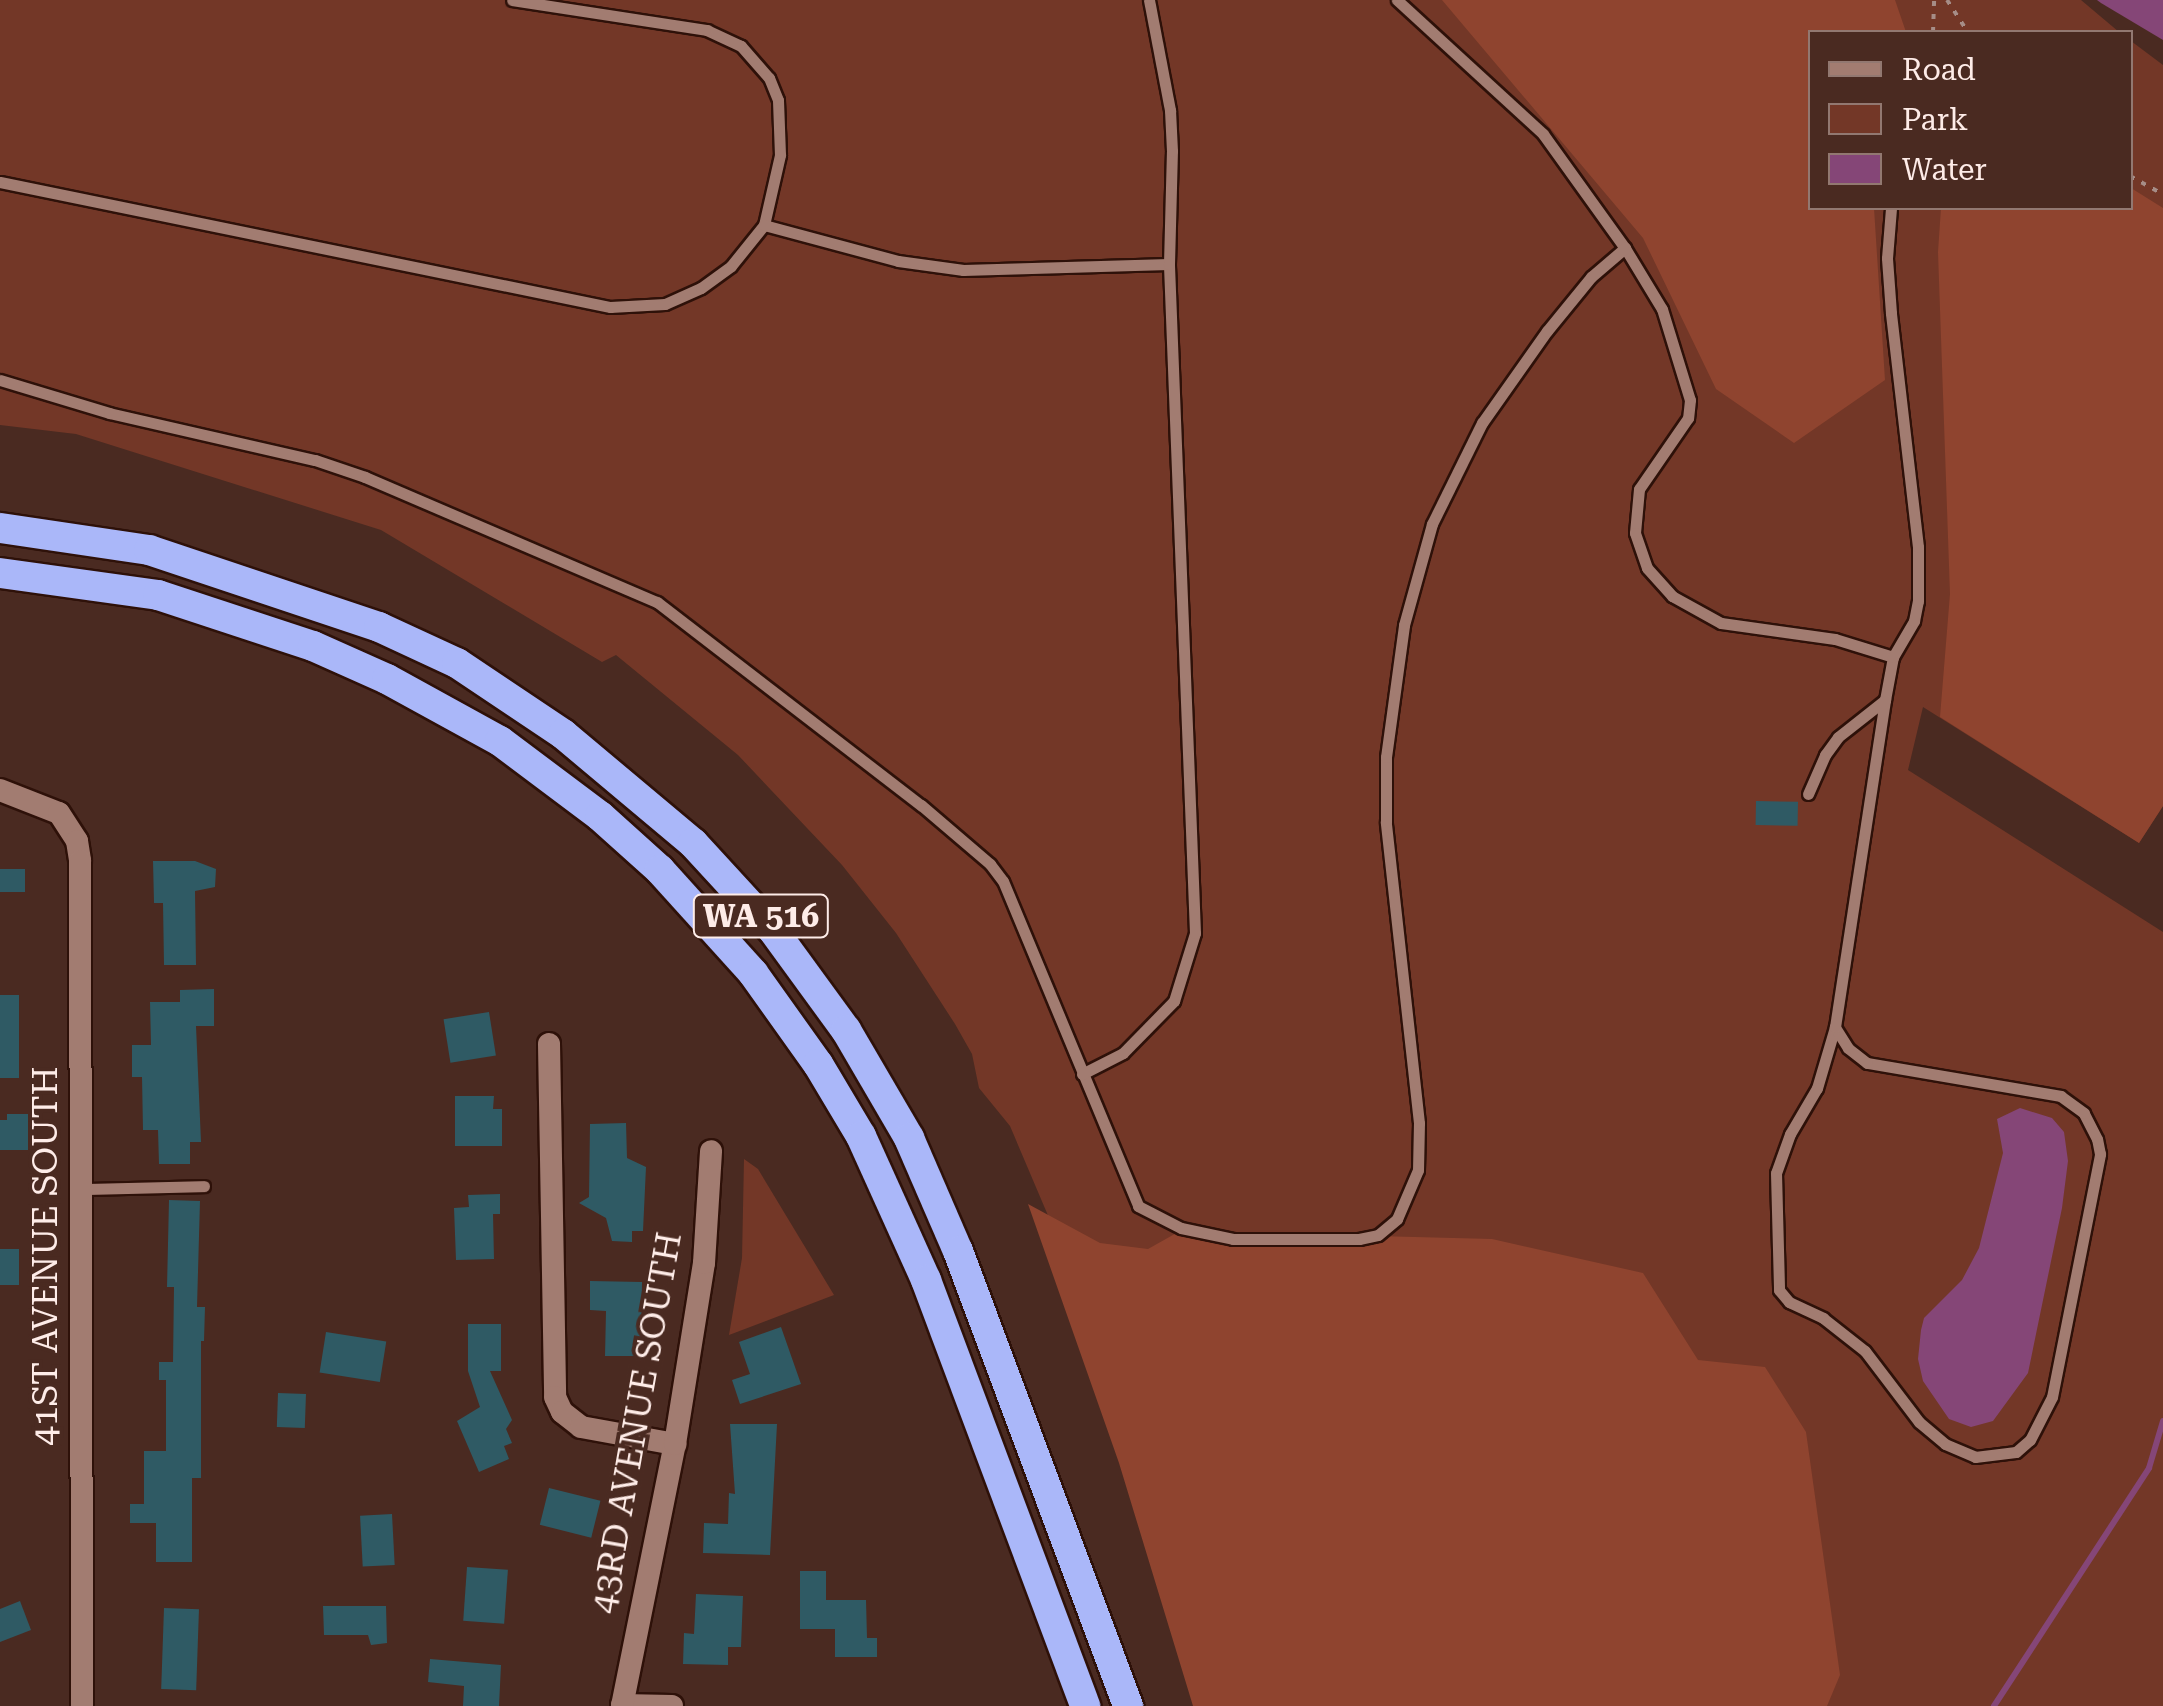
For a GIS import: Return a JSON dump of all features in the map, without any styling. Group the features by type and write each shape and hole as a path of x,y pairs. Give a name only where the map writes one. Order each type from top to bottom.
{"highway":[{"name":"WA 516","path":"0,528 149,550 379,627 457,663 562,734 693,843 773,930 870,1068 909,1138 958,1251 1128,1706"},
{"name":"WA 516","path":"0,573 158,595 313,646 387,679 500,742 600,816 674,884 787,1018 861,1136 926,1280 1085,1706"}],"street":[{"name":"41ST AVENUE SOUTH","path":"0,790 58,813 78,841 80,861 82,1706"},
{"path":"549,1044 555,1397 562,1412 582,1427 675,1444"},
{"name":"43RD AVENUE SOUTH","path":"622,1706 675,1444 704,1262 710,1151"},
{"path":"622,1706 672,1706"}],"lane":[{"path":"0,182 624,308 665,304 700,288 731,266 764,225 780,155 778,100 769,78 741,46 707,30 512,0"},
{"path":"1082,1074 1123,1053 1174,1001 1195,934 1169,264 1170,110 1148,0"},
{"path":"1397,0 1543,134 1625,248 1662,309 1690,400 1688,418 1640,488 1635,532 1647,568 1672,596 1721,622 1835,639 1893,657"},
{"path":"1834,1027 1857,1057 1867,1062 2062,1096 2093,1124 2100,1154 2052,1397 2030,1440 2016,1452 1975,1457 1945,1444 1919,1422 1856,1343 1823,1318 1790,1302 1779,1290 1776,1173 1790,1134 1822,1075 1834,1027 1884,700 1893,657 1914,621 1919,572 1891,313 1887,258 1891,210"},
{"path":"764,225 898,261 963,270 1169,264"},
{"path":"0,380 109,414 348,472 657,602 921,805 990,864 1003,881 1138,1206 1152,1217 1234,1239 1359,1239 1388,1228 1406,1206 1418,1170 1419,1122 1386,822 1386,756 1404,625 1432,524 1482,423 1548,330 1592,277 1625,248"},
{"path":"1808,794 1824,755 1838,737 1884,700"},
{"path":"82,1188 204,1186"}],"path":[{"path":"1933,30 1934,0"},
{"path":"1947,0 1967,30"},
{"path":"2133,178 2163,194"}],"green space":[{"path":"0,0 2081,0 2117,30 1808,30 1808,210 2133,210 2133,42 2163,65 2163,806 2139,843 1923,707 1908,770 2163,932 2163,1706 1291,1706 1058,1239 1010,1126 979,1088 972,1054 955,1024 896,933 842,865 738,755 616,655 602,662 381,530 76,434 0,425"},
{"path":"744,1159 758,1169 834,1295 729,1335 742,1258"}],"shaded area":[{"path":"1442,0 1895,0 1905,30 1808,30 1808,210 1874,210 1885,380 1794,443 1716,389 1643,238"},
{"path":"2133,189 2163,208 2163,806 2139,843 1940,717 1950,594 1938,252 1941,210 2133,210"},
{"path":"1028,1204 1100,1243 1148,1249 1180,1231 1492,1239 1643,1273 1698,1360 1765,1367 1806,1432 1840,1675 1827,1706 1193,1706 1119,1463"}],"water":[{"path":"2097,0 2163,0 2163,40 2101,3"},
{"path":"2020,1108 2052,1118 2064,1132 2068,1161 2062,1208 2028,1373 1993,1421 1971,1427 1949,1419 1923,1381 1918,1359 1921,1330 1924,1318 1962,1280 1979,1248 2003,1153 1997,1119"}],"building":[{"path":"1756,801 1798,802 1798,826 1756,825"},
{"path":"153,861 195,861 216,869 215,887 195,891 196,965 164,965 163,903 154,903"},
{"path":"0,869 25,869 25,892 0,892"},
{"path":"214,989 214,1026 196,1026 201,1142 190,1142 190,1164 159,1164 158,1130 143,1130 142,1077 132,1077 132,1045 151,1045 150,1002 180,1002 180,990"},
{"path":"0,995 19,995 19,1078 0,1078"},
{"path":"489,1012 496,1055 450,1063 444,1019"},
{"path":"455,1096 494,1096 493,1109 502,1109 502,1146 455,1146"},
{"path":"7,1114 28,1114 28,1150 0,1150 0,1120 7,1120"},
{"path":"626,1123 627,1158 646,1167 643,1231 632,1231 632,1242 612,1241 606,1218 579,1203 589,1197 590,1124"},
{"path":"500,1194 500,1214 493,1214 494,1259 456,1260 454,1208 469,1207 468,1195"},
{"path":"169,1200 200,1201 197,1307 205,1307 201,1341 201,1478 192,1478 192,1562 156,1562 156,1523 130,1523 130,1504 144,1504 144,1451 166,1451 166,1380 159,1380 159,1362 173,1362 174,1287 167,1287"},
{"path":"0,1249 19,1249 19,1285 0,1285"},
{"path":"590,1281 642,1282 641,1356 605,1356 606,1311 590,1310"},
{"path":"468,1324 501,1324 501,1371 490,1371 512,1420 506,1429 512,1443 504,1446 509,1459 479,1472 457,1421 480,1407 468,1371"},
{"path":"781,1327 801,1384 740,1404 732,1380 750,1374 739,1342"},
{"path":"326,1332 386,1342 380,1382 320,1372"},
{"path":"278,1393 306,1394 305,1428 277,1427"},
{"path":"730,1424 777,1424 770,1555 703,1553 704,1523 728,1524 729,1493 735,1494"},
{"path":"549,1488 600,1501 591,1538 540,1525"},
{"path":"392,1514 395,1565 363,1567 360,1516"},
{"path":"467,1567 508,1570 504,1624 463,1621"},
{"path":"800,1571 826,1571 826,1600 866,1600 867,1638 877,1638 877,1657 835,1657 835,1629 800,1629"},
{"path":"696,1594 743,1596 741,1647 728,1647 728,1665 683,1664 684,1633 694,1634"},
{"path":"20,1601 31,1630 0,1642 0,1609"},
{"path":"323,1606 386,1606 387,1643 371,1645 368,1635 324,1635"},
{"path":"164,1608 199,1609 196,1690 161,1689"},
{"path":"430,1659 501,1665 499,1706 463,1706 464,1686 428,1682"}],"waterway":[{"path":"1994,1706 2149,1468 2163,1421"}]}
